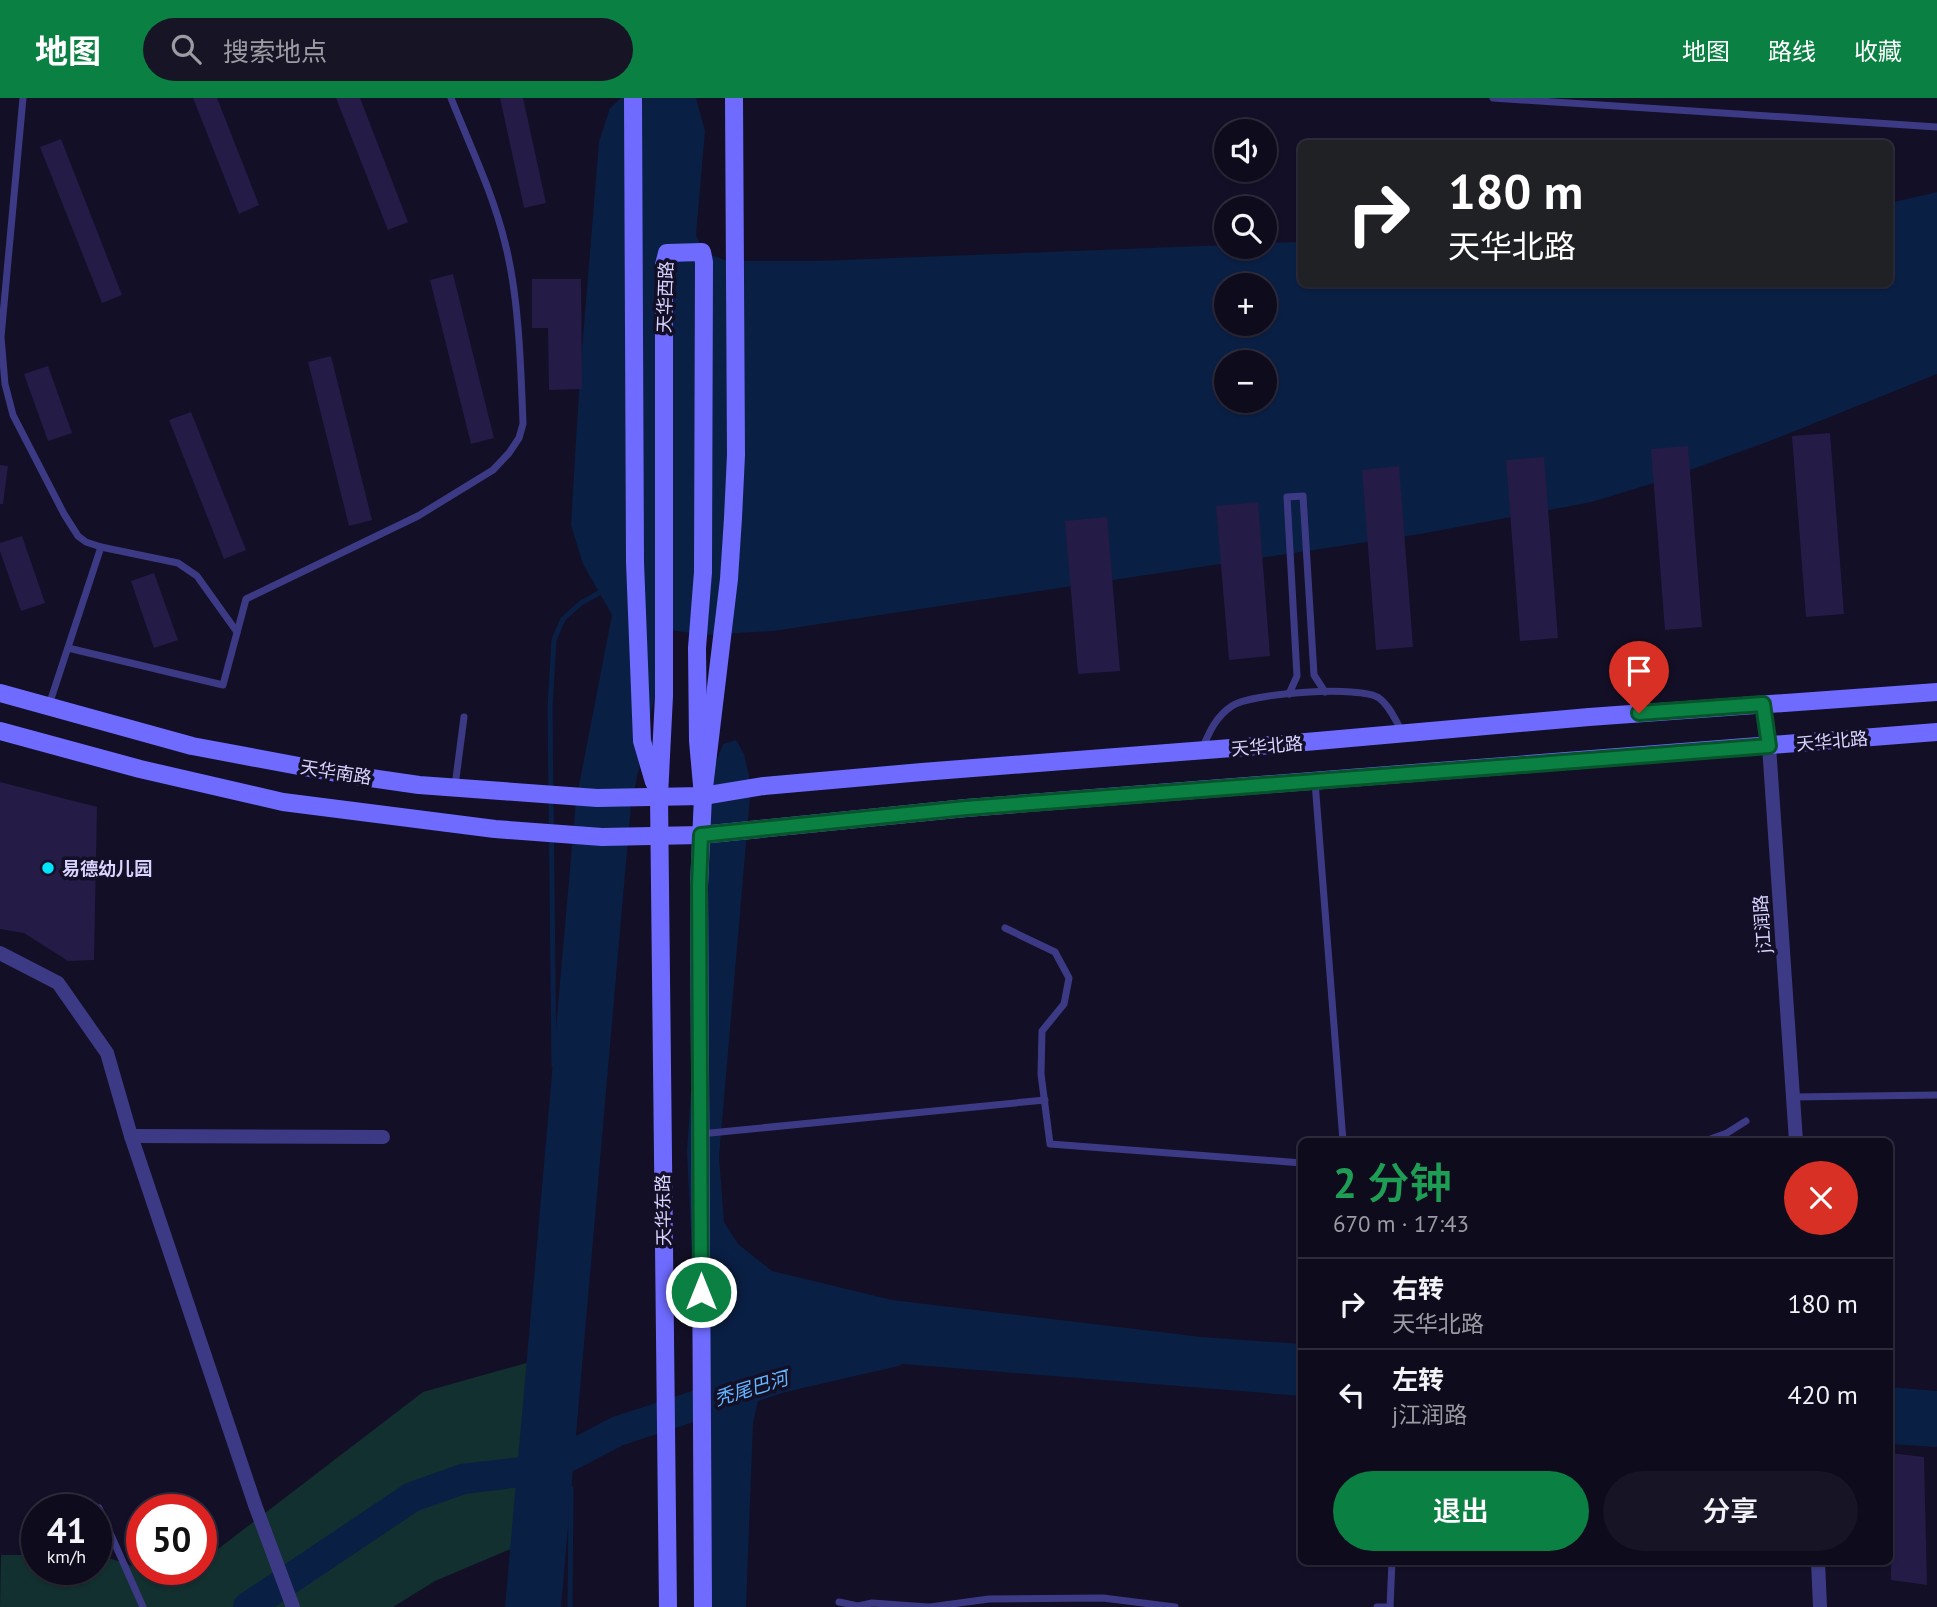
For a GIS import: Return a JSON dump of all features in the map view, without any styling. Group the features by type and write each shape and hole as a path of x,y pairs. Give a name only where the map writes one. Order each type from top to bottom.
{"main road":[{"name":"天华西路","path":"633,98 635,562 642,741 659,804"},
{"path":"702,804 729,579 736,455 734,98"},
{"name":"天华西路","path":"659,804 664,696 664,265 667,253 698,251 704,255 705,262 703,572 697,648 702,804"},
{"name":"天华北路","path":"681,796 702,804 777,785 1937,692"},
{"name":"天华南路","path":"0,693 192,746 336,773 419,785 659,804 681,796"},
{"name":"天华南路","path":"0,732 140,769 284,802 495,829 602,836 680,835"},
{"name":"天华北路","path":"680,835 966,808 1937,732"},
{"name":"天华东路","path":"659,804 668,1607"},
{"name":"天华东路","path":"702,804 699,886 703,1607"}],"street":[{"name":"j江润路","path":"1763,704 1769,746 1796,1138"},
{"path":"0,953 58,984 107,1054 131,1136 255,1505 293,1607"},
{"path":"131,1136 383,1138"},
{"path":"1818,1565 1820,1607"}],"lane":[{"path":"23,98 1,337 5,384 13,415 78,536 101,547 178,563 197,576 237,632"},
{"path":"68,648 223,685 246,599 418,516 493,470 509,453 519,438 523,424 515,310 506,247 491,199 451,98"},
{"path":"1493,98 1937,127"},
{"path":"1289,694 1297,676 1287,497 1303,496 1314,675 1325,692"},
{"path":"48,707 101,547"},
{"path":"1201,751 1211,729 1233,705 1245,700 1289,694 1361,691 1380,698 1403,734"},
{"path":"455,788 464,718"},
{"path":"1315,781 1343,1138"},
{"path":"1004,928 1055,951 1069,978 1064,1004 1042,1031 1041,1074 1050,1144 1298,1164"},
{"path":"1793,1097 1937,1095"},
{"path":"700,1135 1045,1100"},
{"path":"1713,1138 1746,1121"},
{"path":"112,1537 142,1605"},
{"path":"1377,1607 1390,1607 1392,1565"},
{"path":"839,1602 859,1606 872,1604 929,1607 1103,1598 1175,1607"}],"green space":[{"path":"537,1360 544,1535 435,1581 393,1607 0,1607 1,1555 21,1555 21,1585 112,1585 112,1559 126,1564 126,1585 217,1585 217,1550 423,1392"}],"water":[{"path":"621,98 696,98 705,131 696,235 704,252 727,261 817,261 1214,246 1214,259 1277,259 1277,243 1298,242 1298,287 1893,287 1893,202 1937,192 1937,374 1775,439 1657,482 1592,502 1420,534 773,631 706,635 669,630 631,805 561,1607 505,1607 576,801 612,615 583,564 571,525 599,142 610,108"},
{"path":"736,740 744,754 751,785 719,1157 724,1222 738,1244 772,1271 892,1300 1202,1337 1298,1344 1298,1396 841,1359 792,1362 762,1383 753,1423 746,1607 700,1607 704,1499 687,1152 711,775 723,744"},
{"path":"1893,1387 1937,1391 1937,1447 1893,1444"}],"building":[{"path":"193,98 217,98 259,205 239,214"},
{"path":"336,98 360,98 408,222 388,230"},
{"path":"500,98 523,98 546,203 524,208"},
{"path":"61,139 122,295 102,303 40,147"},
{"path":"453,274 494,438 471,444 430,280"},
{"path":"532,279 581,279 582,389 549,390 548,328 532,328"},
{"path":"331,356 372,520 349,526 308,362"},
{"path":"48,366 72,433 48,441 24,374"},
{"path":"191,412 246,550 224,559 169,420"},
{"path":"1830,433 1844,614 1806,617 1792,436"},
{"path":"1688,446 1702,627 1665,630 1651,449"},
{"path":"1544,457 1558,638 1520,641 1506,460"},
{"path":"0,465 8,466 3,504 0,504"},
{"path":"1399,466 1413,647 1376,650 1362,470"},
{"path":"1258,502 1270,656 1229,660 1216,506"},
{"path":"1107,517 1120,671 1078,674 1065,521"},
{"path":"22,536 45,603 21,611 0,551 0,543"},
{"path":"154,573 178,640 154,648 131,581"},
{"name":"易德幼儿园","path":"0,782 97,807 94,960 68,961 24,933 0,929"},
{"path":"1893,1453 1924,1457 1927,1585 1891,1580"}],"waterway":[{"path":"554,1065 550,707 554,640 563,619 581,603 606,589"},
{"name":"秃尾巴河","path":"248,1607 412,1497 463,1479 545,1469 618,1431 780,1378 893,1352"},
{"path":"570,1607 571,1488"}],"place":[{"name":"易德幼儿园","path":"48,868"}],"route":[{"path":"701,1292 701,835 966,808 1769,746 1763,704 1639,713"}]}
